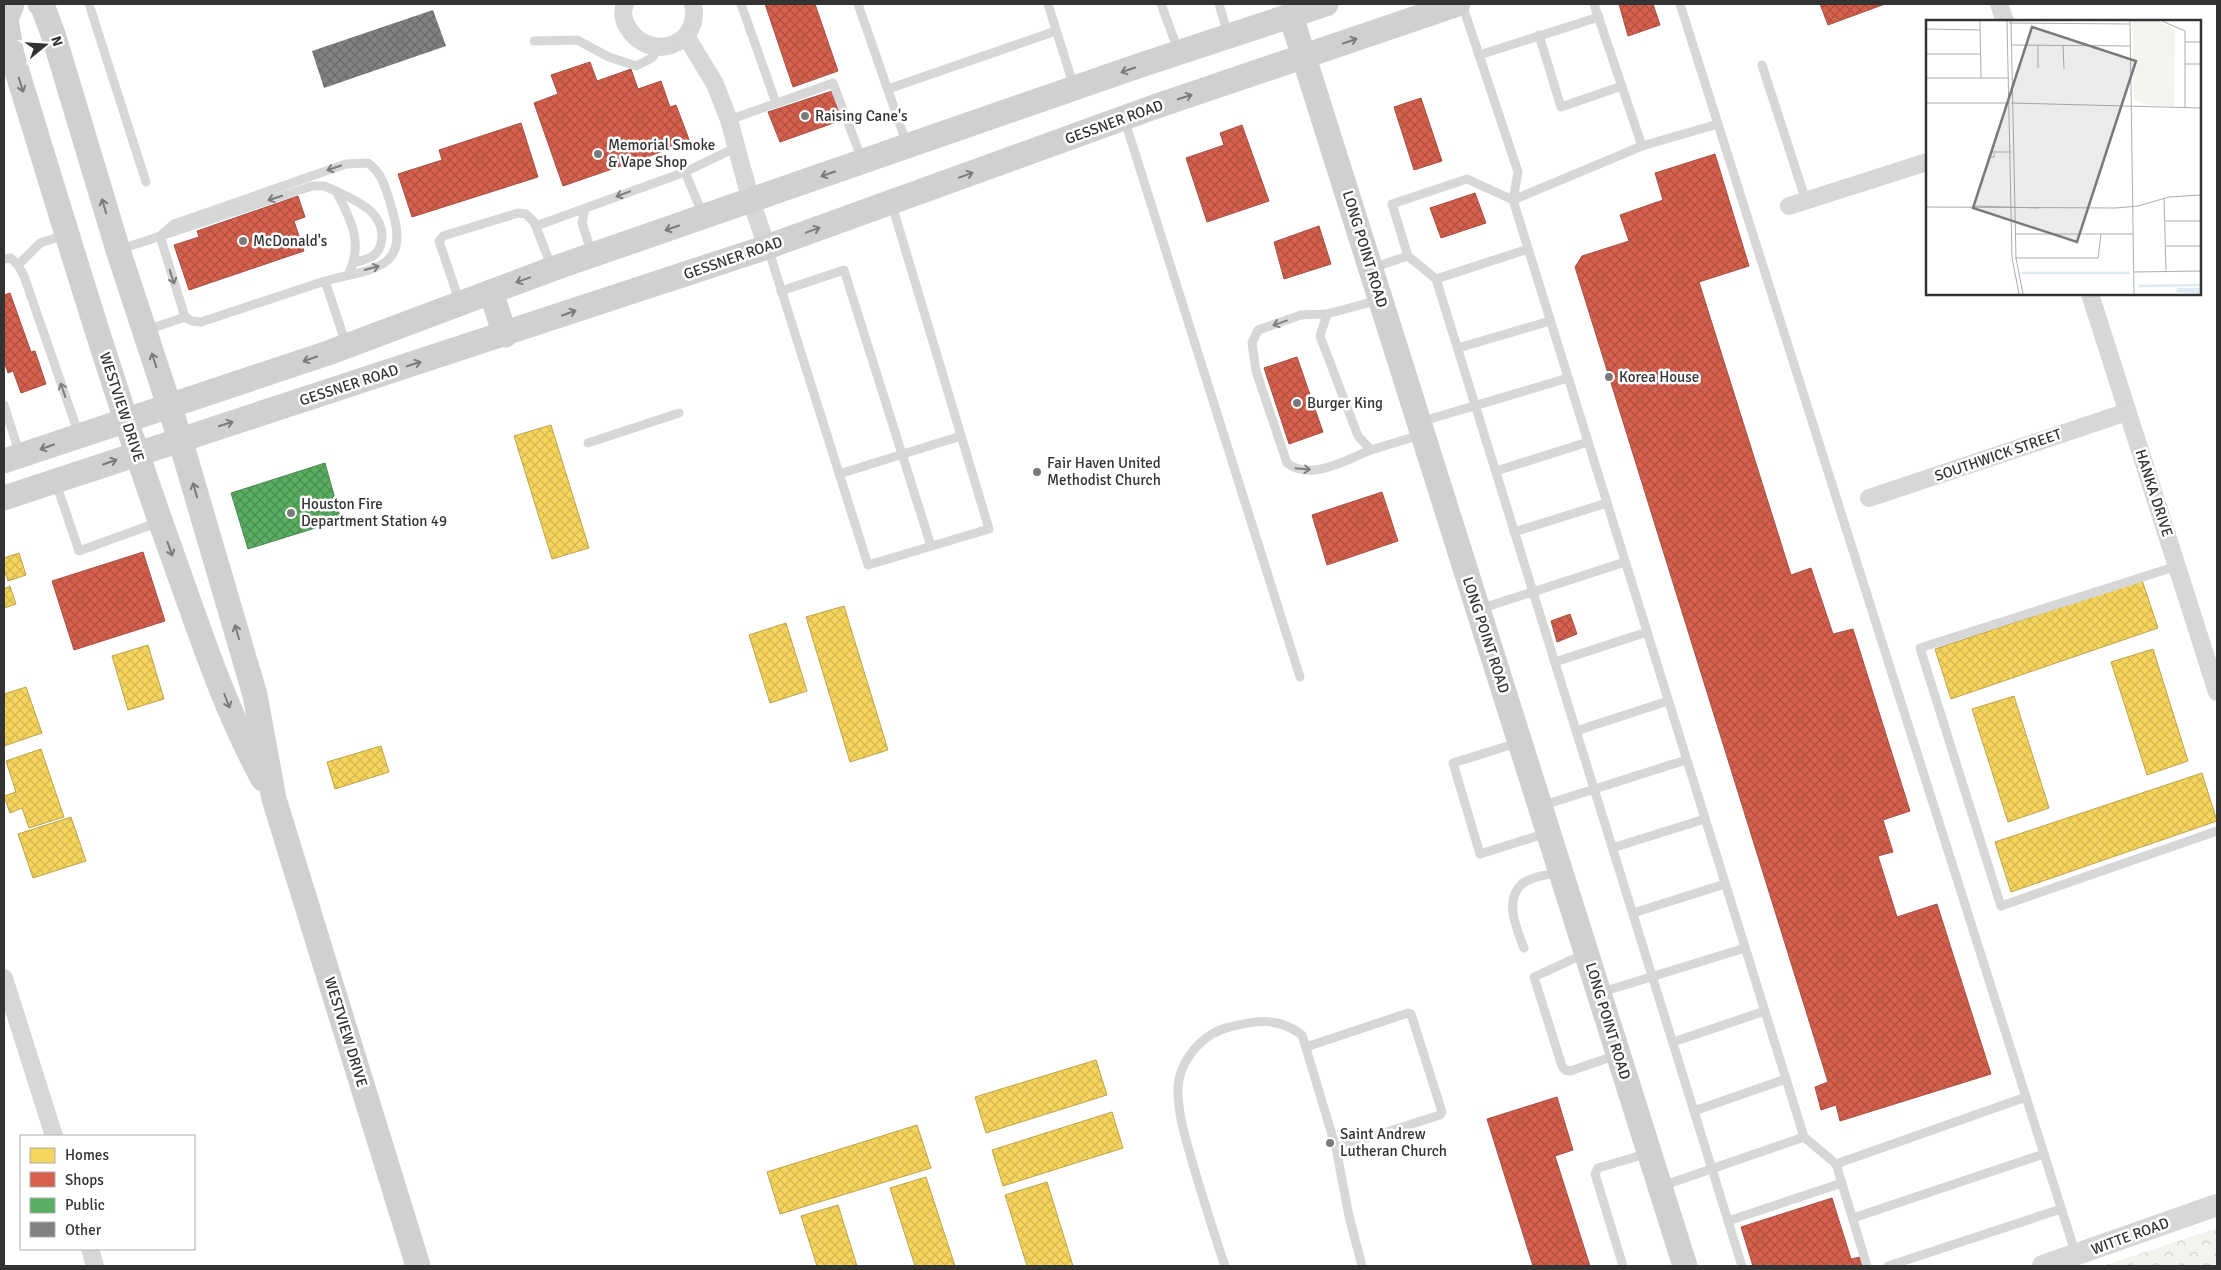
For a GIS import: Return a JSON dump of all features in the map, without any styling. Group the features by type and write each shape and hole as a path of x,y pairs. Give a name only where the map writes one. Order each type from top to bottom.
{"main road":[{"name":"WESTVIEW DRIVE","path":"12,4 6,19 12,55 136,453 196,623 241,738 274,799"},
{"name":"WESTVIEW DRIVE","path":"40,4 43,7 54,37 118,250 180,439 255,694 274,799 418,1266"},
{"path":"12,458 246,381 552,270 1228,37 1289,10 1326,4"},
{"name":"GESSNER ROAD","path":"4,498 136,453 505,335 767,247 1124,118 1458,4"},
{"name":"LONG POINT ROAD","path":"1289,10 1685,1266"},
{"path":"491,292 505,335"},
{"path":"246,381 256,414"}],"street":[{"path":"624,4 625,22 632,35 644,45 659,48 674,45 686,36 692,24 693,4"},
{"path":"2000,4 2005,20"},
{"path":"686,36 715,84 729,120 751,201 767,247"},
{"path":"1797,203 1926,162"},
{"name":"HANKA DRIVE","path":"2090,295 2217,692"},
{"name":"SOUTHWICK STREET","path":"1869,498 2127,412"},
{"path":"4,978 54,1135"},
{"name":"WITTE ROAD","path":"2043,1266 2217,1205"},
{"path":"90,1250 95,1266"}],"lane":[{"path":"89,4 146,182"},
{"path":"741,4 776,103"},
{"path":"858,4 908,147"},
{"path":"1048,4 1074,89"},
{"path":"1161,4 1179,53"},
{"path":"1219,4 1228,37"},
{"path":"1462,4 1518,172 1513,200 1804,1138 1836,1164 1867,1266"},
{"path":"1594,4 1642,146"},
{"path":"1680,4 2076,1255"},
{"path":"1479,55 1599,17"},
{"path":"888,89 1056,31"},
{"path":"1539,35 1561,106 1622,86"},
{"path":"534,41 577,40 608,58 636,66 652,58 659,48"},
{"path":"1762,65 1797,203"},
{"path":"729,120 833,83 863,162"},
{"path":"1124,118 1300,677"},
{"path":"1718,124 1642,146 1513,200 1467,179 1392,204 1408,256 1436,279 1742,1266"},
{"path":"536,226 685,172 737,147"},
{"path":"368,162 382,177 398,225 396,252 391,259 380,266 325,281 201,322 192,321 185,317 160,236 174,224 346,164 368,162"},
{"path":"685,172 704,217"},
{"path":"118,250 312,186 324,186 372,211 378,219 382,231 380,248 373,256 354,263"},
{"path":"336,191 345,208 356,241 357,252 348,275"},
{"path":"767,247 868,565 989,529 892,202"},
{"path":"585,209 582,223 593,256"},
{"path":"460,303 439,241 443,236 518,213 526,214 536,226 552,270"},
{"path":"18,265 40,243 67,234"},
{"path":"1436,279 1528,249"},
{"path":"1371,268 1408,256"},
{"path":"4,258 11,258 18,265 24,276 79,436"},
{"path":"781,291 844,270 931,546"},
{"path":"325,281 346,346"},
{"path":"1381,300 1327,314 1301,315 1258,330 1252,343 1256,371 1287,463 1295,469 1318,470 1476,406 1568,378"},
{"path":"1327,314 1320,336 1358,436 1371,450"},
{"path":"144,331 185,317"},
{"path":"1458,348 1550,321"},
{"path":"4,405 12,458"},
{"path":"588,443 679,413"},
{"path":"839,474 961,436"},
{"path":"1496,471 1588,442"},
{"path":"56,481 79,551 160,522"},
{"path":"1514,532 1607,504"},
{"path":"1478,610 1625,562"},
{"path":"2177,566 1920,648 2001,906 2217,831"},
{"path":"1555,662 1647,632"},
{"path":"1576,731 1668,701"},
{"path":"1520,742 1453,762 1480,854 1548,833"},
{"path":"1540,806 1686,760"},
{"path":"1612,848 1705,819"},
{"path":"1524,948 1514,918 1513,904 1518,890 1523,883 1531,879 1561,872"},
{"path":"1633,913 1725,884"},
{"path":"1598,993 1745,948"},
{"path":"1586,953 1534,977 1562,1066 1565,1070 1570,1071 1618,1054"},
{"path":"1673,1042 1765,1011"},
{"path":"1306,1048 1411,1014 1442,1109 1440,1116 1336,1148"},
{"path":"1225,1266 1180,1117 1178,1089 1182,1068 1194,1049 1211,1036 1226,1028 1252,1021 1279,1022 1290,1026 1302,1035 1336,1148 1349,1216 1362,1266"},
{"path":"1694,1111 1786,1079"},
{"path":"1836,1164 2026,1098"},
{"path":"1660,1187 1804,1138"},
{"path":"1623,1266 1594,1174 1598,1168 1649,1153"},
{"path":"1853,1218 2044,1154"},
{"path":"1728,1221 1842,1183"},
{"path":"1888,1266 2061,1209"}],"green space":[{"path":"2217,1228 2217,1266 2103,1266"}],"building: Homes":[{"path":"551,425 589,548 552,559 514,436"},
{"path":"19,553 26,575 8,581 4,569 4,558"},
{"path":"2142,580 2158,628 1951,699 1935,649"},
{"path":"10,586 16,604 4,608 4,589"},
{"path":"844,606 888,750 850,762 806,617"},
{"path":"786,623 807,691 770,703 749,635"},
{"path":"148,645 164,699 128,710 112,656"},
{"path":"2153,649 2188,761 2147,775 2111,662"},
{"path":"26,687 42,733 4,746 4,694"},
{"path":"2014,696 2049,808 2008,822 1972,709"},
{"path":"381,746 389,772 335,789 327,762"},
{"path":"41,749 64,817 29,828 22,808 10,813 4,796 16,792 6,761"},
{"path":"2202,773 2217,821 2011,892 1995,842"},
{"path":"71,817 86,861 33,878 18,834"},
{"path":"1096,1060 1107,1095 986,1133 975,1097"},
{"path":"1112,1112 1123,1148 1003,1186 992,1150"},
{"path":"917,1125 931,1168 780,1214 767,1172"},
{"path":"926,1177 955,1266 915,1266 890,1188"},
{"path":"1047,1182 1073,1266 1027,1266 1005,1195"},
{"path":"838,1205 857,1266 817,1266 801,1216"}],"building: Shops":[{"path":"765,4 815,4 838,71 793,87"},
{"path":"1619,4 1653,4 1660,25 1628,36"},
{"path":"1820,4 1885,4 1828,25"},
{"path":"590,62 597,81 631,69 638,89 661,81 670,107 676,105 690,142 563,186 534,103 558,94 551,75"},
{"name":"Raising Cane's","path":"832,91 842,120 780,142 768,112"},
{"path":"1421,98 1442,161 1414,170 1394,107"},
{"path":"521,123 538,177 412,217 398,174 442,160 439,150"},
{"path":"1242,125 1269,201 1207,222 1186,158 1224,145 1220,133"},
{"path":"1715,154 1749,266 1699,282 1791,575 1811,568 1833,634 1853,629 1910,811 1883,820 1893,852 1878,856 1897,917 1937,904 1991,1074 1840,1121 1836,1105 1821,1110 1815,1087 1828,1082 1575,267 1582,256 1629,241 1620,215 1663,200 1655,173"},
{"path":"1475,193 1486,223 1441,238 1430,208"},
{"name":"McDonald's","path":"298,196 305,217 294,221 304,251 189,290 174,245 199,237 197,231"},
{"path":"1319,226 1331,264 1284,279 1274,242"},
{"path":"10,293 31,352 35,351 46,384 21,393 13,371 8,373 4,361 4,295"},
{"path":"1297,357 1323,432 1289,444 1264,368"},
{"path":"1382,492 1398,541 1327,565 1312,515"},
{"path":"143,552 165,621 74,650 52,581"},
{"path":"1570,614 1577,634 1557,642 1551,621"},
{"path":"1557,1097 1573,1150 1555,1156 1590,1266 1533,1266 1487,1119"},
{"path":"1832,1198 1851,1259 1860,1257 1862,1266 1753,1266 1741,1227"}],"building: Public":[{"name":"Houston Fire Department Station 49","path":"325,463 341,520 248,549 231,493"}],"building: Other":[{"path":"433,10 446,46 324,88 312,51"}],"place":[{"name":"Raising Cane's","path":"805,116"},
{"name":"Memorial Smoke & Vape Shop","path":"598,154"},
{"name":"McDonald's","path":"243,241"},
{"name":"Korea House","path":"1609,377"},
{"name":"Burger King","path":"1297,403"},
{"name":"Fair Haven United Methodist Church","path":"1037,472"},
{"name":"Houston Fire Department Station 49","path":"291,513"},
{"name":"Saint Andrew Lutheran Church","path":"1330,1143"}]}
